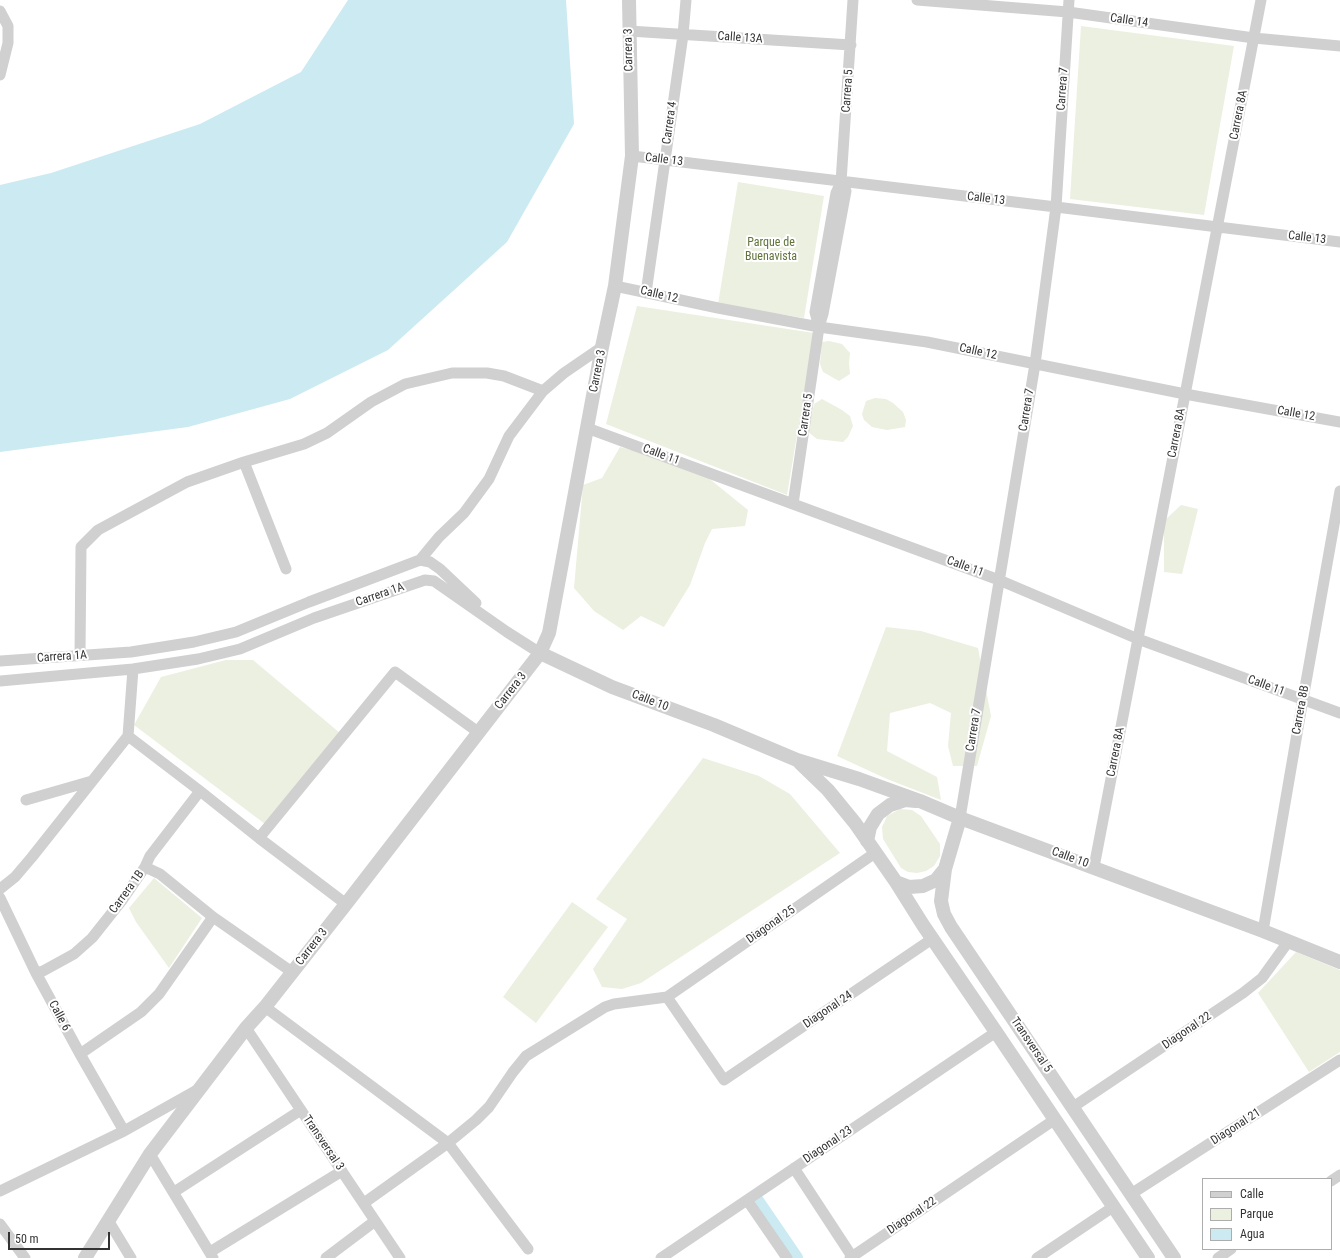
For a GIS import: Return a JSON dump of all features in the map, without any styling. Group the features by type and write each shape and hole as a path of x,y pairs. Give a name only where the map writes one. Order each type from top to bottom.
{"street":[{"name":"Carrera 3","path":"85,1258 150,1154 199,1088 346,904 540,653 549,634 602,347 615,286 632,156 629,0"},
{"name":"Carrera 4","path":"646,292 683,35 686,0"},
{"name":"Carrera 5","path":"793,504 819,327 815,312 836,193 841,182 854,0"},
{"name":"Calle 14","path":"918,0 1068,12 1254,38 1340,46"},
{"name":"Carrera 7","path":"960,818 1035,364 1056,207 1069,0"},
{"name":"Carrera 8A","path":"1094,867 1261,0"},
{"path":"0,11 8,26 8,43 2,56 0,75"},
{"name":"Calle 13A","path":"629,31 851,46"},
{"name":"Calle 13","path":"632,156 1340,242"},
{"name":"Calle 12","path":"615,286 718,308 819,327 927,342 1185,394 1340,422"},
{"name":"Carrera 1A","path":"0,661 131,652 194,642 236,632 309,602 420,560 439,537 464,513 489,479 509,436 543,391 564,372 602,347"},
{"path":"80,655 81,547 98,530 187,482 244,462 304,444 327,433 371,402 405,384 452,373 487,373 504,376 543,391"},
{"name":"Calle 11","path":"587,428 999,580 1138,639 1340,713"},
{"path":"244,462 286,569"},
{"name":"Carrera 8B","path":"1263,931 1340,490"},
{"path":"420,560 430,562 440,569 507,632"},
{"name":"Carrera 1A","path":"0,681 133,669 198,659 240,649 314,618 425,580 434,581 507,632"},
{"name":"Calle 10","path":"507,632 540,653 612,687 714,725 797,760 859,778 920,800 960,818 1263,931 1340,962"},
{"path":"0,889 15,877 128,736 133,669"},
{"path":"259,838 395,672 478,732"},
{"path":"128,736 346,904"},
{"name":"Calle 10","path":"797,760 838,800 896,882"},
{"path":"26,800 92,781"},
{"name":"Carrera 1B","path":"36,973 43,971 74,954 92,938 124,899 145,868 150,856 200,791"},
{"path":"867,841 870,827 878,814 890,805 905,800 920,800"},
{"name":"Transversal 5","path":"960,818 945,870 941,901 944,914 951,927 1074,1107 1174,1258"},
{"name":"Diagonal 25","path":"668,997 875,853"},
{"path":"145,868 160,874 213,917 292,972"},
{"path":"896,882 909,887 923,886 936,880 945,870"},
{"name":"Transversal 5","path":"896,882 932,939 1148,1258"},
{"name":"Calle 6","path":"0,898 36,973 124,1131"},
{"path":"80,1054 141,1012 159,994 213,917"},
{"name":"Diagonal 24","path":"668,997 724,1080 932,939"},
{"name":"Diagonal 22","path":"1074,1107 1244,993 1262,978 1288,942"},
{"path":"364,1203 448,1143 476,1120 488,1107 526,1056 605,1007 614,1004 668,997"},
{"path":"265,1007 448,1143 528,1249"},
{"name":"Transversal 3","path":"246,1028 400,1258"},
{"name":"Diagonal 23","path":"661,1258 996,1032"},
{"name":"Diagonal 21","path":"1132,1194 1340,1060"},
{"path":"0,1191 124,1131 199,1088"},
{"path":"174,1192 301,1110"},
{"name":"Diagonal 22","path":"852,1257 1054,1120"},
{"path":"150,1154 211,1255 342,1171"},
{"path":"794,1168 852,1257"},
{"path":"747,1200 787,1258"},
{"path":"1037,1258 1113,1207"},
{"path":"108,1220 130,1258"},
{"path":"326,1258 375,1221"},
{"path":"0,1224 25,1258"},
{"path":"1218,1258 1230,1250"}],"green space":[{"path":"1081,26 1234,46 1204,215 1070,199"},
{"name":"Parque de Buenavista","path":"738,182 824,196 804,318 718,304"},
{"path":"637,306 814,333 787,495 606,424"},
{"path":"829,341 842,344 850,353 850,374 839,381 823,372 820,364 822,342"},
{"path":"875,398 886,399 903,412 906,420 905,427 887,430 872,427 864,420 862,414 866,401"},
{"path":"822,399 850,416 853,426 848,437 843,442 817,439 808,432 814,404"},
{"path":"620,447 644,453 706,476 748,510 745,526 712,529 705,543 690,585 664,627 641,616 623,630 594,611 574,588 583,485 602,478"},
{"path":"1181,505 1198,509 1182,574 1164,572 1164,521"},
{"path":"886,627 921,631 978,648 991,716 977,766 953,766 948,746 951,713 930,703 890,713 887,751 937,777 941,800 887,779 837,756"},
{"path":"226,660 253,660 340,733 265,824 134,725 161,677"},
{"path":"703,758 759,776 790,794 840,853 641,983 622,989 602,987 593,969 627,919 596,899"},
{"path":"900,809 912,810 921,816 940,844 940,856 934,866 926,871 917,873 908,872 901,868 883,839 882,827 887,816"},
{"path":"154,878 202,918 169,968 136,922 129,908"},
{"path":"572,902 608,927 536,1023 503,997"},
{"path":"1296,952 1340,970 1340,1052 1309,1072 1258,993"}],"water":[{"path":"348,0 566,0 574,124 507,242 388,350 290,399 188,427 0,452 0,185 51,173 200,124 301,72"}],"waterway":[{"path":"755,1198 796,1258"}]}
